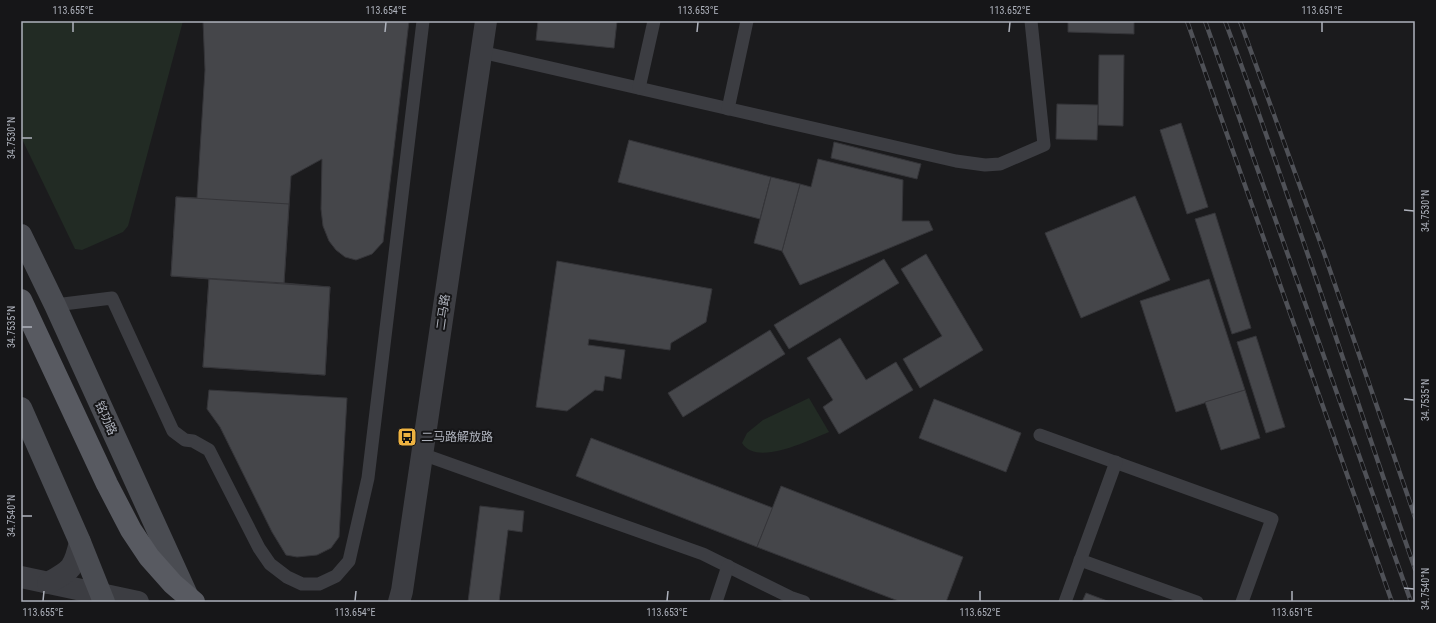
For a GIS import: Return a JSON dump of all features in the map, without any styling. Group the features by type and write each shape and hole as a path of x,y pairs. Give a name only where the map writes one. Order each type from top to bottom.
{"main road":[{"name":"铭功路","path":"21,235 55,305 190,602"},
{"path":"21,300 107,484 131,530 149,557 173,584 194,602"},
{"path":"21,408 103,598"}],"street":[{"name":"二马路","path":"399,602 402,591 486,21"},
{"path":"48,584 67,572 76,560 80,542"},
{"path":"21,577 103,598 138,602"}],"lane":[{"path":"55,305 112,298 173,431 185,440 193,441 209,450 259,548 270,564 287,577 302,584 319,584 336,576 349,561 368,478 423,21"},
{"path":"639,88 654,21"},
{"path":"728,109 747,21"},
{"path":"481,52 956,161 985,165 1000,164 1044,146 1031,21"},
{"path":"1040,435 1272,519 1242,602"},
{"path":"422,454 703,554 792,598 804,602"},
{"path":"1065,602 1116,462"},
{"path":"1080,560 1197,602"},
{"path":"716,602 728,566"}],"shaded area":[{"path":"21,21 183,21 128,226 123,232 82,250 75,249 21,137"},
{"path":"809,398 829,432 784,450 771,452 759,453 749,450 742,443 747,433 763,420"}],"building":[{"path":"203,21 409,21 383,242 372,254 356,260 345,257 336,250 329,241 323,226 321,209 322,159 291,176 284,283 330,287 325,375 203,367 209,279 171,276 176,197 197,198 205,70"},
{"path":"538,21 617,21 614,48 536,40"},
{"path":"1068,21 1134,21 1134,34 1068,32"},
{"path":"1099,55 1124,55 1123,126 1098,125"},
{"path":"1057,104 1098,105 1097,140 1056,139"},
{"path":"1181,123 1208,207 1187,214 1160,130"},
{"path":"629,140 771,177 760,219 618,182"},
{"path":"834,142 921,164 917,179 831,158"},
{"path":"818,159 903,180 902,221 929,221 933,230 800,285 782,251 800,184 811,187"},
{"path":"771,177 800,184 782,251 754,243"},
{"path":"1135,196 1170,280 1081,318 1045,233"},
{"path":"176,197 289,204 284,283 171,276"},
{"path":"1215,213 1251,328 1232,334 1195,219"},
{"path":"926,254 983,350 920,388 903,359 942,336 901,269"},
{"path":"884,259 899,283 789,349 774,325"},
{"path":"557,261 712,289 706,322 671,343 670,350 589,339 588,345 625,350 621,379 605,376 603,391 595,390 567,411 536,407"},
{"path":"209,279 330,287 325,375 203,367"},
{"path":"1209,279 1245,390 1176,412 1140,301"},
{"path":"770,330 785,354 683,417 668,393"},
{"path":"1256,336 1285,427 1266,433 1237,342"},
{"path":"840,338 866,380 896,362 913,390 839,434 823,407 833,400 807,358"},
{"path":"209,390 347,398 339,537 331,548 317,555 297,557 286,555 272,532 220,427 207,409"},
{"path":"1245,390 1260,438 1221,450 1205,402"},
{"path":"934,399 1021,433 1006,472 919,438"},
{"path":"591,438 773,508 757,547 576,476"},
{"path":"781,486 963,557 946,602 901,602 757,547"},
{"path":"480,506 524,511 522,532 508,530 499,602 468,602"},
{"path":"1086,593 1110,602 1082,602"}],"railway":[{"path":"1187,21 1392,602"},
{"path":"1205,21 1411,602"},
{"path":"1225,21 1298,226 1415,569"},
{"path":"1240,21 1323,250 1415,517"}],"place":[{"name":"二马路解放路","path":"407,437"}]}
